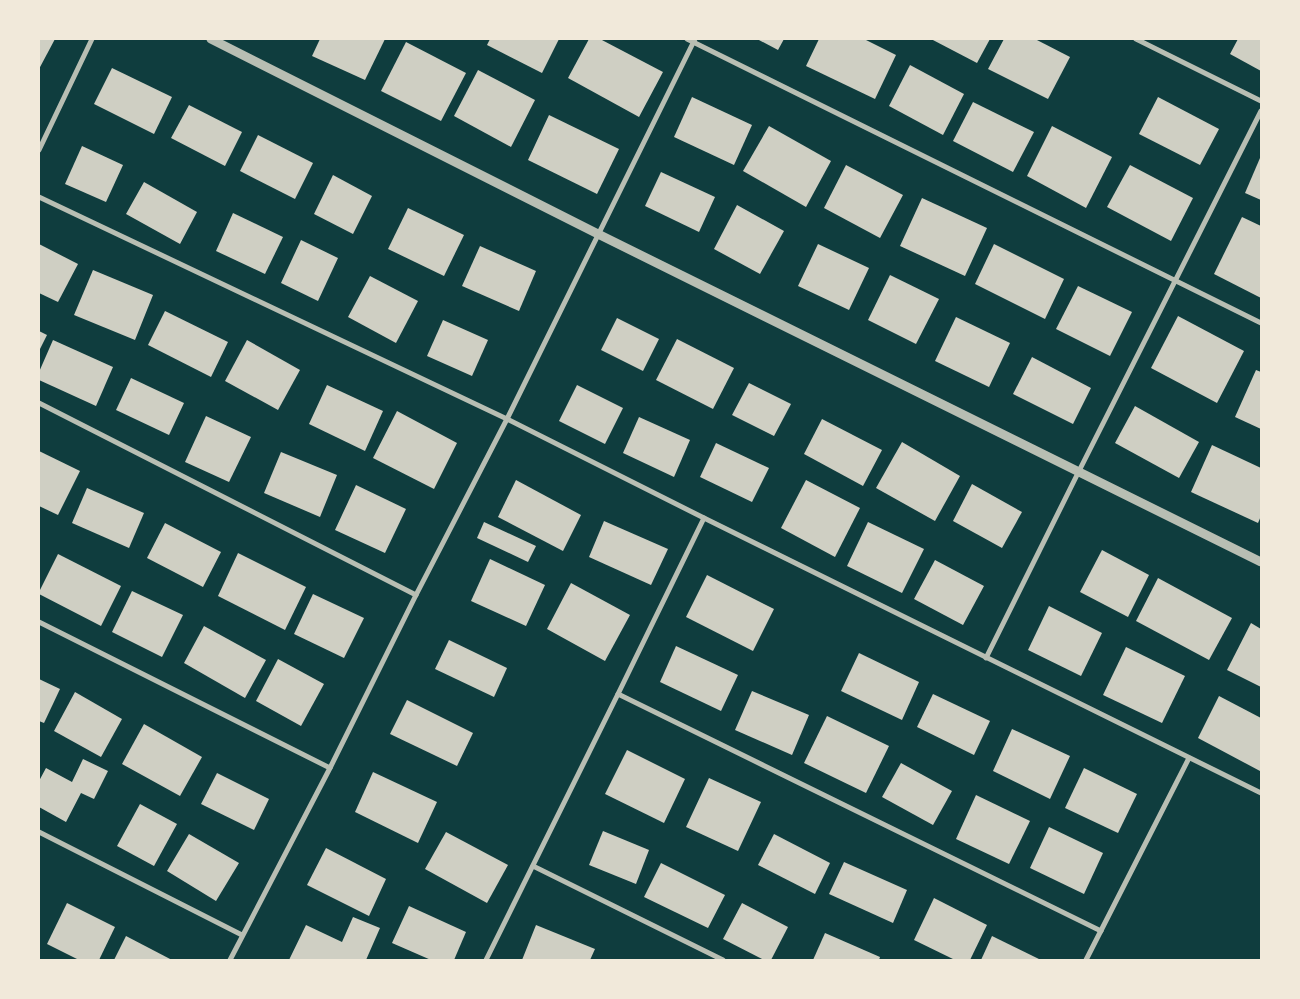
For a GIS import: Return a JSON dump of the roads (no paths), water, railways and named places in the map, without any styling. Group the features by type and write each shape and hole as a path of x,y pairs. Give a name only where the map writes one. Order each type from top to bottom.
{"street":[{"path":"39,150 92,39"},
{"path":"211,39 598,234 1261,562"},
{"path":"687,39 694,40 1261,324"},
{"path":"1136,39 1261,101"},
{"path":"230,960 330,768 507,419 694,40"},
{"path":"986,658 1261,112"},
{"path":"39,197 507,419 1261,793"},
{"path":"39,403 416,596"},
{"path":"486,960 704,518"},
{"path":"39,622 330,768"},
{"path":"618,694 1101,931"},
{"path":"1086,960 1189,758"},
{"path":"39,832 242,935"},
{"path":"533,866 723,960"}]}
